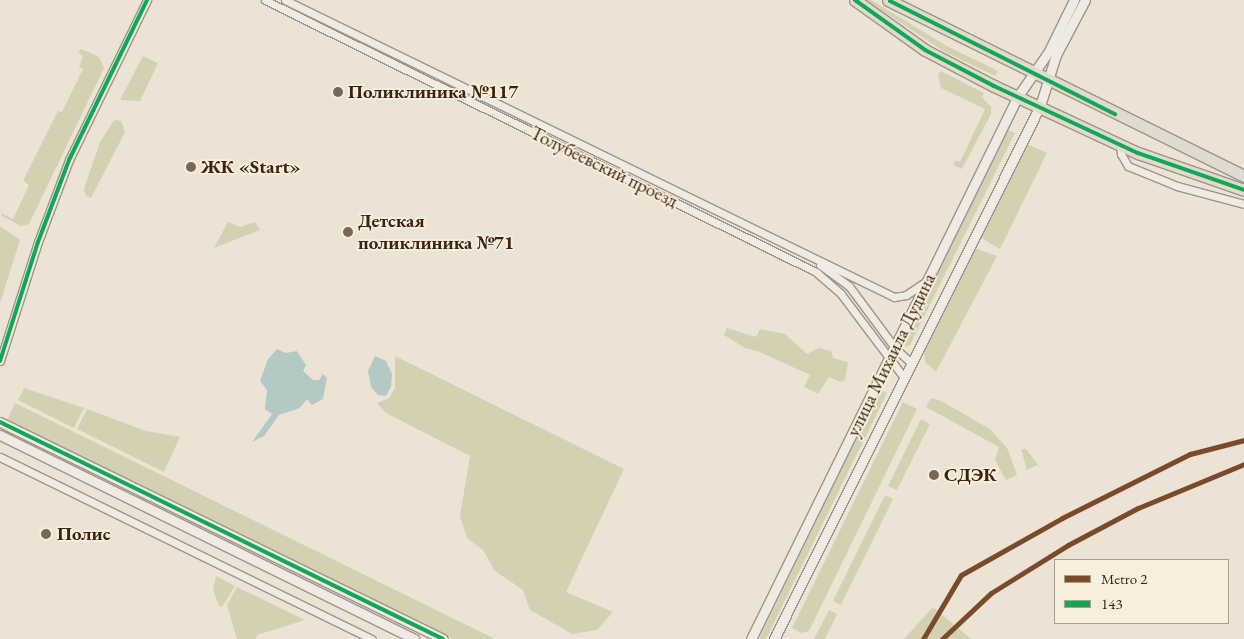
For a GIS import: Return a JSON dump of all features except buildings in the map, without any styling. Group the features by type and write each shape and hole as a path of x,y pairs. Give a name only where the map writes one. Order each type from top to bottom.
{"main road":[{"path":"855,0 945,62 1120,145 1244,190"},
{"path":"888,0 1046,80 1244,176"}],"street":[{"path":"0,361 38,242 69,160 147,0"},
{"name":"Толубеевский проезд","path":"266,0 816,272 841,294 905,379"},
{"name":"Толубеевский проезд","path":"285,0 894,297 906,295 928,280"},
{"name":"улица Михаила Дудина","path":"751,639 1018,96 1034,74 1074,0"},
{"name":"улица Михаила Дудина","path":"774,639 1040,106 1046,80 1085,0"},
{"path":"1120,145 1121,154 1128,166 1177,186 1244,204"},
{"name":"Толубеевский проезд","path":"809,257 849,286 895,348 912,364"},
{"path":"0,422 443,639"},
{"path":"0,435 415,639"},
{"path":"0,457 372,639"}],"shaded area":[{"path":"866,0 871,0 947,46 998,71 995,76 945,52"},
{"path":"82,49 99,57 104,68 29,224 21,226 2,216 1,209 3,214 13,219 29,185 23,181 58,111 62,112 83,69 79,67 83,57 78,51"},
{"path":"143,56 158,63 140,101 120,100"},
{"path":"941,71 984,93 982,97 991,107 991,114 962,169 953,165 956,160 960,162 985,109 941,88 938,74"},
{"path":"114,120 121,121 125,132 91,198 86,196 84,189 100,142"},
{"path":"1008,130 1015,133 910,345 905,347 903,341"},
{"path":"1027,144 1047,153 1000,249 980,237"},
{"path":"228,222 240,227 255,222 260,230 214,248"},
{"path":"0,226 20,240 0,303"},
{"path":"975,248 997,256 936,372 925,362 924,352"},
{"path":"727,328 756,337 760,329 785,334 807,354 819,348 831,351 833,358 848,362 845,380 840,382 829,377 818,394 804,387 810,375 760,352 745,348 724,335"},
{"path":"277,349 286,353 297,351 306,365 303,371 313,380 319,380 323,374 327,378 323,399 312,405 307,399 300,408 279,415 264,436 252,442 272,414 265,409 267,390 260,381 268,359"},
{"path":"375,356 386,361 392,374 391,387 386,396 378,395 371,387 368,371"},
{"path":"395,356 624,469 566,592 613,612 597,630 572,634 530,610 523,590 495,571 483,550 467,538 460,516 470,456 386,413 377,403 389,398 395,388"},
{"path":"24,388 84,408 74,428 18,400"},
{"path":"880,390 887,393 766,639 759,639"},
{"path":"931,398 941,401 990,429 1007,448 1017,475 1006,480 995,460 999,447 926,407"},
{"path":"903,402 917,409 809,631 802,633 792,628"},
{"path":"15,403 495,639 453,639 7,420"},
{"path":"87,409 146,431 180,437 164,472 77,429"},
{"path":"921,419 930,424 897,490 888,486"},
{"path":"1021,449 1026,449 1038,465 1027,470"},
{"path":"885,495 893,499 841,605 833,601"},
{"path":"216,576 235,586 222,607 219,606 213,589"},
{"path":"237,587 305,620 257,635 256,639 237,639 227,605"},
{"path":"933,607 971,639 904,639"},
{"path":"829,610 837,614 825,639 814,639"}],"metro line":[{"name":"2","path":"923,639 961,575 1062,518 1190,454 1244,440"},
{"name":"2","path":"942,639 991,593 1068,545 1138,508 1244,464"}],"transit line":[{"name":"143","path":"0,361 38,242 69,160 147,0"},
{"name":"143","path":"855,0 925,50 994,86 1138,153 1244,190"},
{"name":"143","path":"890,1 1115,114"},
{"name":"143","path":"0,422 443,639"}],"place":[{"name":"Поликлиника №117","path":"338,92"},
{"name":"ЖК «Start»","path":"191,167"},
{"name":"Детская поликлиника №71","path":"348,232"},
{"name":"СДЭК","path":"934,475"},
{"name":"Полис","path":"46,534"}]}
